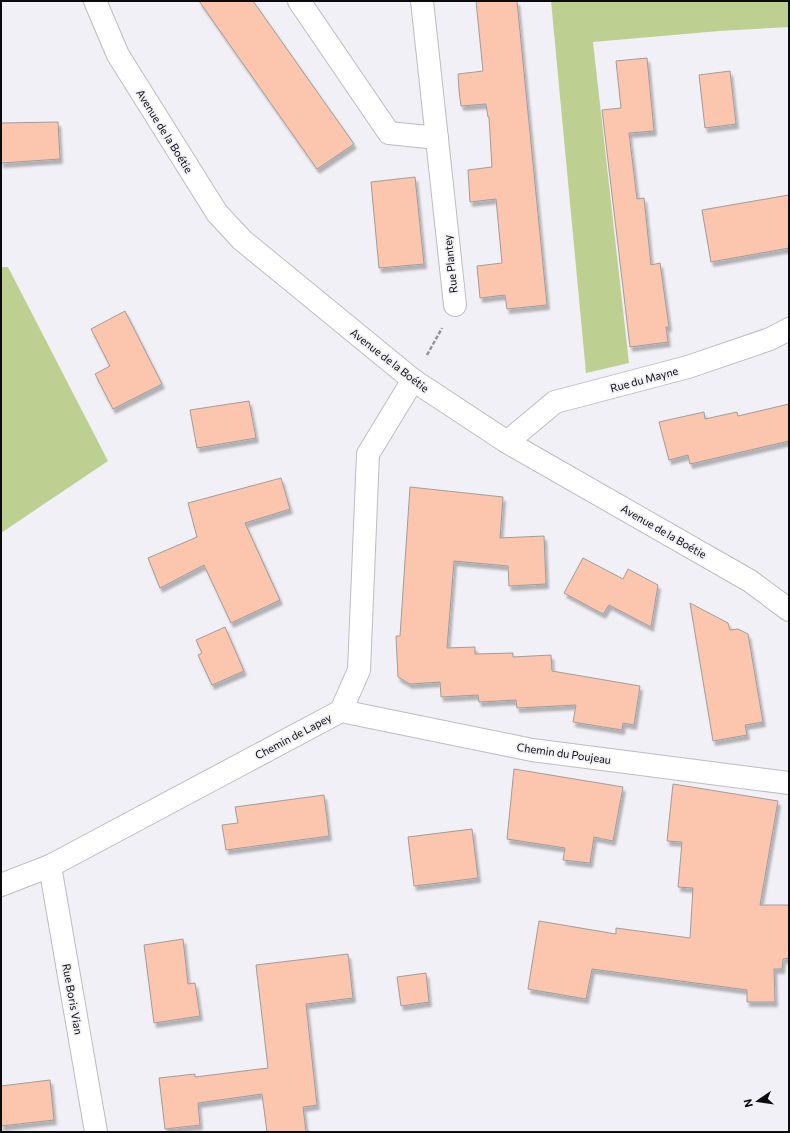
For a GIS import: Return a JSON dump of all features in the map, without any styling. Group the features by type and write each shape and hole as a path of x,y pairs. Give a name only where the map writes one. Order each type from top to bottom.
{"street":[{"name":"Avenue de la Boétie","path":"95,1 118,55 217,214 242,240 413,380 507,442 750,581 789,610"},
{"path":"299,1 389,133 437,138"},
{"name":"Rue Plantey","path":"422,1 455,305"},
{"name":"Rue du Mayne","path":"507,442 554,402 688,367 770,339 789,329"},
{"name":"Chemin de Lapey","path":"1,886 50,866 341,711 359,670 368,454 413,380"},
{"name":"Chemin du Poujeau","path":"341,711 532,750 789,783"},
{"name":"Rue Boris Vian","path":"50,866 96,1132"}],"path":[{"name":"Rue Plantey","path":"413,380 455,305"}],"green space":[{"path":"551,1 789,1 789,27 719,31 593,42 629,363 586,373"},
{"path":"1,267 8,267 108,461 1,533"}],"building":[{"path":"199,1 253,1 354,144 317,169"},
{"path":"476,1 517,1 547,305 507,309 505,295 480,298 477,266 502,263 496,199 470,202 468,170 492,167 489,117 486,104 461,106 459,90 458,74 483,71"},
{"path":"647,58 654,131 629,133 637,199 644,198 651,265 660,263 669,327 666,327 668,342 630,347 602,110 621,108 616,61"},
{"path":"730,71 736,124 705,128 699,75"},
{"path":"58,122 60,159 1,163 1,123"},
{"path":"415,177 424,264 379,268 371,182"},
{"path":"789,195 789,248 711,262 702,210"},
{"path":"125,311 162,384 113,409 95,374 110,366 91,329"},
{"path":"249,401 256,438 197,448 190,410"},
{"path":"789,404 789,441 690,464 688,455 669,460 659,422 704,412 705,419 737,412 738,416"},
{"path":"281,478 290,509 245,523 280,600 231,623 204,565 160,588 148,558 197,537 188,503"},
{"path":"410,487 503,497 500,538 544,536 546,584 509,586 508,566 454,561 447,648 475,647 475,654 513,653 513,657 551,655 552,671 640,686 634,725 623,723 622,730 573,722 576,705 517,708 516,700 479,702 478,695 441,697 440,682 410,684 398,677 396,636 400,636"},
{"path":"583,558 623,579 628,569 658,585 651,627 609,605 603,614 564,593"},
{"path":"690,603 728,623 730,630 738,629 748,634 763,722 745,725 747,735 713,741"},
{"path":"225,627 244,671 212,685 198,655 202,653 196,640"},
{"path":"514,769 623,787 613,841 594,837 590,863 563,860 565,848 507,839"},
{"path":"673,784 778,801 760,905 789,905 789,958 783,959 782,969 774,969 775,1002 747,1002 747,990 592,969 586,999 528,989 539,921 616,934 616,928 690,938 693,888 678,887 682,842 667,841"},
{"path":"324,795 329,836 226,850 222,825 238,823 235,807"},
{"path":"472,829 478,878 414,886 408,837"},
{"path":"183,939 188,984 195,983 200,1016 154,1023 144,945"},
{"path":"348,954 353,998 306,1004 317,1105 303,1107 306,1132 267,1132 262,1094 198,1103 200,1125 165,1129 159,1078 195,1074 195,1077 268,1068 256,965"},
{"path":"426,973 429,1002 401,1006 397,977"},
{"path":"50,1080 54,1120 1,1126 1,1086"}]}
